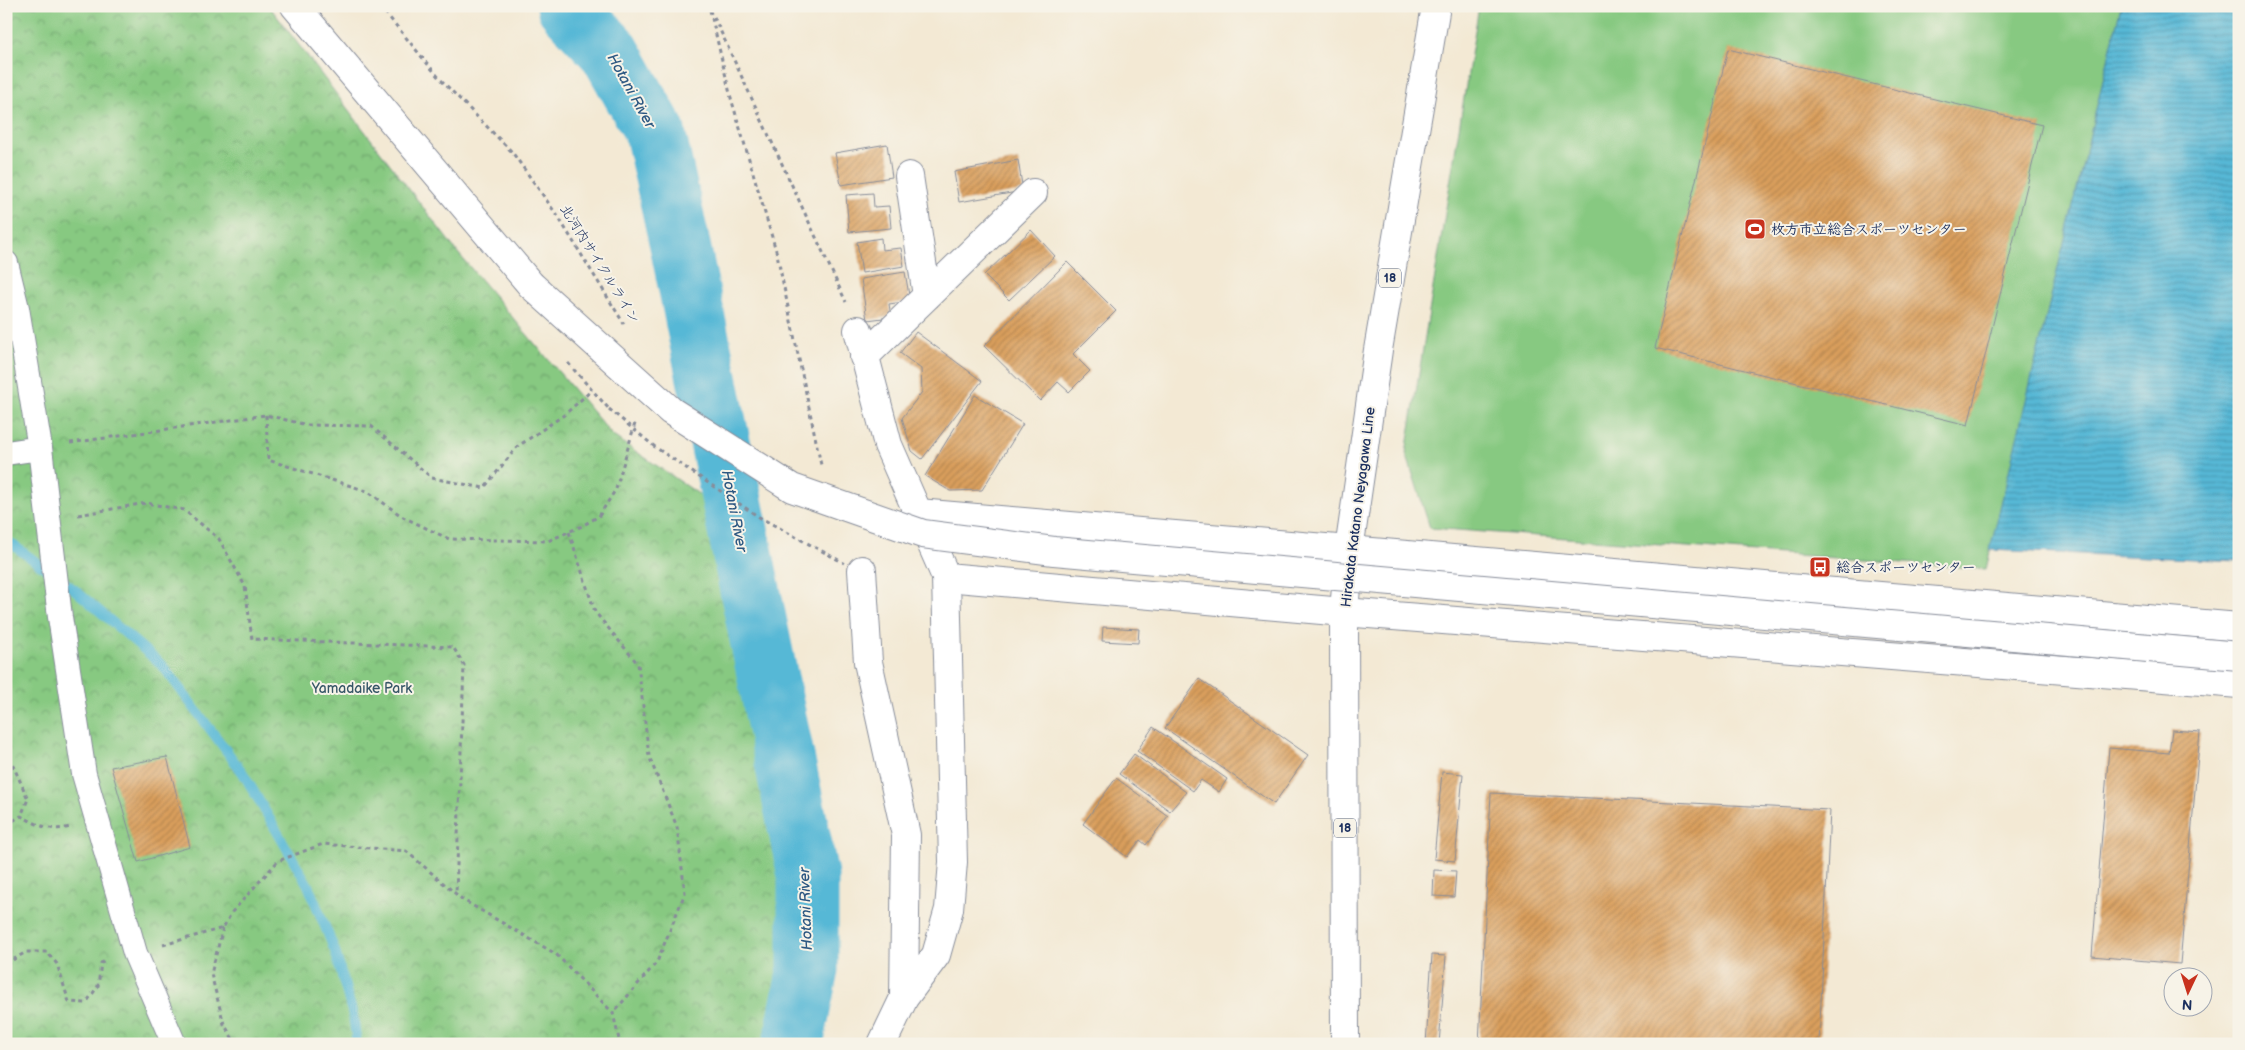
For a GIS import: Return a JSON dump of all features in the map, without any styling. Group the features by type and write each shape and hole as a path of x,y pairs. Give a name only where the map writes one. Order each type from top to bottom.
{"street":[{"path":"295,6 531,285 671,411 792,488 923,534 1064,552 2239,656"},
{"name":"Hirakata Katano Neyagawa Line","path":"1345,1044 1344,612 1350,550 1378,350 1436,6"},
{"path":"909,176 927,296"},
{"path":"864,357 1033,193"},
{"path":"6,263 17,308 40,448 48,520 84,774 135,953 174,1044"},
{"path":"858,330 888,445 946,577 953,862 949,909 936,955 904,998 888,1041"},
{"path":"6,453 40,448"},
{"path":"918,513 2239,627"},
{"path":"853,566 868,662 906,835 904,998"},
{"path":"946,577 1344,612 2239,684"}],"path":[{"name":"北河内サイクルライン","path":"380,6 440,79 512,152 557,215 629,333"},
{"path":"709,8 813,229 858,330"},
{"path":"709,8 731,98 777,254 822,474"},
{"path":"40,448 266,415 307,425 371,426 432,478 484,488 517,447 564,415 592,390 609,409 655,447 759,517 853,566"},
{"path":"266,415 268,460 367,491 403,517 449,539 548,541 600,516 616,489 637,415"},
{"path":"48,520 146,503 184,510 219,539 245,586 252,639 453,648 464,665 456,894"},
{"path":"569,532 595,612 638,664 649,756 677,827 685,893 657,962 613,1012"},
{"path":"6,760 12,763 28,799 21,816 6,825"},
{"path":"21,816 46,829 59,830 97,819"},
{"path":"236,1044 224,1024 211,974 223,928 232,912 278,861 323,844 406,851 456,894 556,954 613,1012 620,1044"},
{"path":"6,964 26,952 47,952 58,964 69,1002 86,1003 98,986 101,963 223,928"}],"green space":[{"name":"Yamadaike Park","path":"6,6 269,6 458,253 613,436 718,507 764,716 793,882 789,995 777,1044 6,1044"},
{"name":"枚方市立総合スポーツセンター","path":"1479,6 2121,6 1986,569 1430,528 1406,453"}],"water":[{"path":"2121,6 2239,6 2239,561 1990,550"}],"building":[{"path":"1728,49 2042,125 1968,425 1655,348"},
{"path":"887,144 892,177 841,185 835,153"},
{"path":"1018,160 1023,191 959,202 954,172"},
{"path":"873,193 874,207 889,206 891,228 849,232 846,195"},
{"path":"1031,230 1055,256 1009,300 984,275"},
{"path":"881,238 882,250 901,248 904,266 862,273 857,242"},
{"path":"1067,262 1116,311 1073,354 1090,371 1069,392 1058,382 1040,401 984,346"},
{"path":"905,272 910,301 889,304 891,317 867,320 861,279"},
{"path":"916,332 982,381 922,459 912,451 902,418 922,392 921,369 900,353"},
{"path":"975,395 1023,424 982,490 950,491 925,476"},
{"path":"1103,627 1139,629 1138,643 1102,641"},
{"path":"1199,679 1308,755 1274,804 1165,728"},
{"path":"1153,727 1227,779 1219,792 1201,780 1193,791 1137,751"},
{"path":"2172,730 2200,732 2180,964 2092,956 2109,748 2169,753"},
{"path":"1134,754 1186,792 1170,811 1119,774"},
{"path":"167,757 190,847 138,862 111,767"},
{"path":"1442,772 1463,774 1455,861 1434,859"},
{"path":"1116,778 1168,816 1146,845 1140,840 1127,857 1083,824"},
{"path":"1491,793 1830,810 1819,1044 1479,1044"},
{"path":"1434,870 1456,871 1454,897 1433,896"},
{"path":"1432,955 1446,956 1439,1044 1426,1044"}],"waterway":[{"name":"Hotani River","path":"567,6 610,52 655,132 680,245 808,875 808,969 793,1044"},
{"path":"6,540 75,590 162,665 243,773 308,885 335,951 353,1015 357,1044"}],"place":[{"name":"枚方市立総合スポーツセンター","path":"1755,229"},
{"name":"総合スポーツセンター","path":"1820,567"}]}
